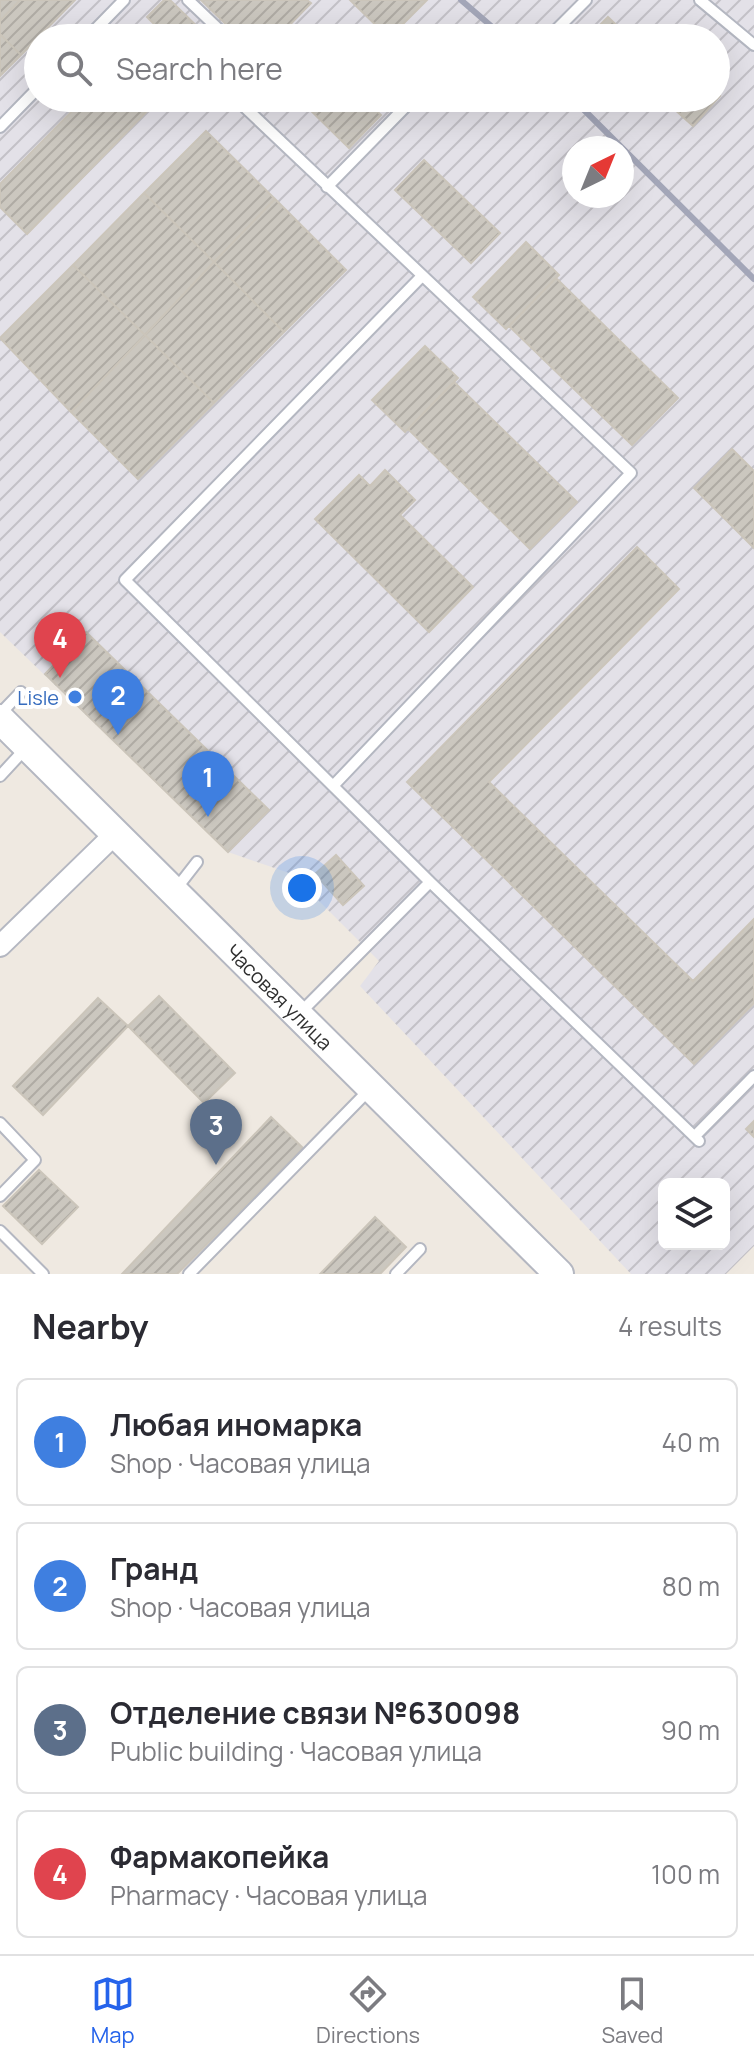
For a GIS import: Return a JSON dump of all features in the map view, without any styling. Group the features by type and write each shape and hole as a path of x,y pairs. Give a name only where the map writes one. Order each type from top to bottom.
{"main road":[{"name":"Часовая улица","path":"0,716 559,1274"}],"street":[{"path":"0,946 115,834"}],"lane":[{"path":"101,24 124,0"},
{"path":"188,0 213,24"},
{"path":"562,24 586,0"},
{"path":"700,0 729,24"},
{"path":"730,25 754,45"},
{"path":"0,127 24,102"},
{"path":"249,112 631,473 333,786"},
{"path":"327,187 400,112"},
{"path":"421,277 125,580 430,882 697,1139 754,1076"},
{"path":"0,716 21,692"},
{"path":"0,776 27,746"},
{"path":"174,892 197,862"},
{"path":"298,1015 430,882"},
{"path":"189,1274 371,1088"},
{"path":"0,1123 35,1160 0,1196"},
{"path":"0,1231 43,1274"},
{"path":"396,1274 420,1249"}],"shaded area":[{"path":"0,0 754,0 754,1246 726,1274 631,1274 360,986 379,961 292,874 228,852 0,632"}],"building":[{"path":"0,0 20,0 0,21"},
{"path":"20,0 75,0 51,24 24,24 24,52 21,55 0,34 0,21"},
{"path":"164,0 170,0 195,24 154,24 147,17"},
{"path":"201,0 307,0 311,3 291,24 226,24"},
{"path":"350,0 427,0 403,24 375,24"},
{"path":"608,17 615,24 601,24"},
{"path":"0,34 21,55 0,76"},
{"path":"71,112 146,112 27,234 0,207 0,184"},
{"path":"312,112 378,112 381,115 349,148"},
{"path":"678,112 706,112 693,126"},
{"path":"206,131 275,199 214,262 144,193"},
{"path":"424,160 500,233 471,263 395,190"},
{"path":"144,193 214,262 145,335 73,265"},
{"path":"275,199 346,270 284,332 214,262"},
{"path":"526,242 559,275 506,329 473,297"},
{"path":"214,262 284,332 214,403 145,335"},
{"path":"73,265 145,335 71,412 0,338"},
{"path":"556,278 678,398 632,445 509,326"},
{"path":"145,335 214,403 138,479 71,412"},
{"path":"425,346 458,378 405,432 372,400"},
{"path":"454,382 577,502 530,549 408,429"},
{"path":"732,449 754,471 754,548 694,488"},
{"path":"385,470 415,500 400,515 473,587 429,632 315,519 359,475 370,486"},
{"path":"637,547 679,589 489,782 693,981 754,919 754,1003 694,1064 407,782"},
{"path":"86,632 269,810 228,852 45,674"},
{"path":"336,855 364,886 343,905 315,874"},
{"path":"159,996 235,1073 204,1103 128,1026"},
{"path":"98,998 128,1026 43,1115 13,1086"},
{"path":"271,1117 303,1148 177,1274 122,1274"},
{"path":"754,1121 754,1137 746,1129"},
{"path":"39,1170 78,1207 42,1244 3,1206"},
{"path":"375,1217 406,1247 380,1274 320,1274"}],"railway":[{"path":"461,0 489,24"},
{"path":"586,112 754,279"}],"place":[{"name":"Фармакопейка","path":"60,678"},
{"name":"Lisle","path":"75,697"},
{"name":"Гранд","path":"118,735"},
{"name":"Любая иномарка","path":"208,817"},
{"name":"Отделение связи №630098","path":"216,1165"}]}
